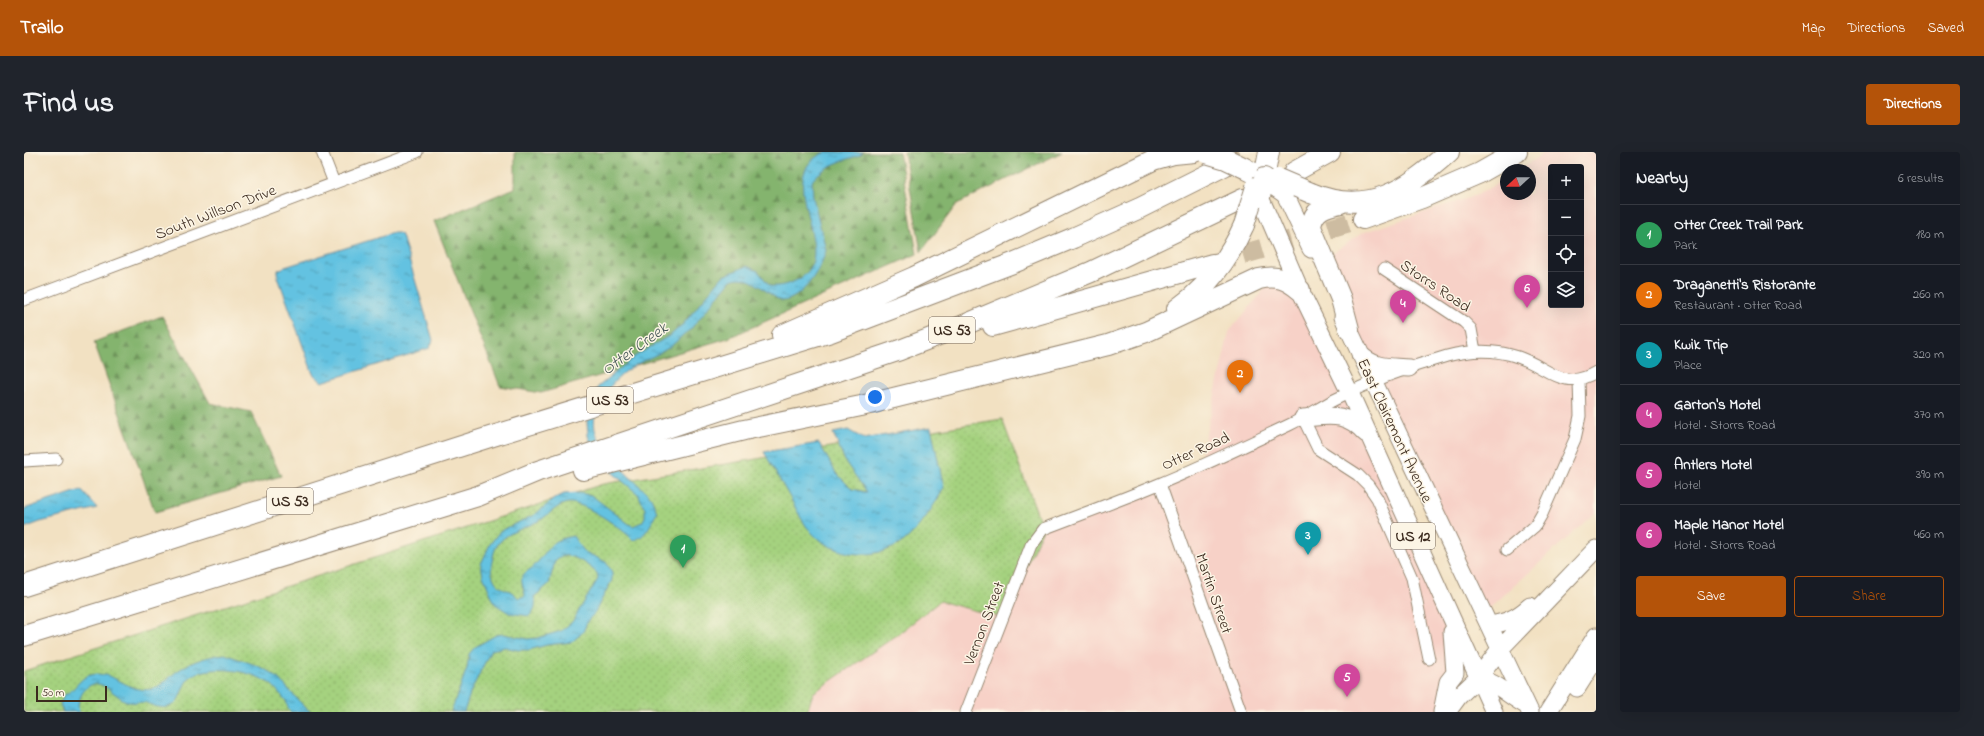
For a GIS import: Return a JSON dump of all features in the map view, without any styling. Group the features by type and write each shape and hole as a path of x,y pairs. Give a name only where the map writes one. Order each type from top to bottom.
{"highway":[{"name":"US 53","path":"652,444 900,350 1091,272 1265,174 1330,152"},
{"path":"1348,329 1341,299 1311,227 1314,217 1318,210 1329,205 1372,199 1403,188 1425,173 1449,152"},
{"path":"1363,219 1422,198 1480,173 1517,152"},
{"path":"664,383 849,307 1153,160 1167,155 1226,159 1311,193 1341,203"},
{"name":"US 53","path":"24,586 555,417 831,332 1013,263 1133,211 1206,157"},
{"path":"1082,351 1157,319 1189,300 1210,280 1226,260 1244,224 1265,174"},
{"path":"900,350 1212,264"},
{"path":"24,636 478,496 538,476 652,444 744,430 861,406 1082,351 1146,332 1259,279 1278,277 1289,281 1300,290"}],"main road":[{"name":"East Clairemont Avenue","path":"1265,174 1270,218 1300,290 1350,393 1449,616 1494,712"},
{"name":"East Clairemont Avenue","path":"1265,174 1348,329 1528,708"},
{"path":"1360,354 1367,361 1375,365 1409,368"},
{"path":"1303,418 1329,416 1347,419 1355,422 1370,440"},
{"path":"1489,626 1506,623 1513,619 1552,585 1593,553"},
{"path":"1447,712 1459,696 1478,678 1500,649 1593,553"},
{"path":"1442,712 1448,682 1455,673 1454,651 1449,616"},
{"path":"1554,710 1596,636"},
{"path":"1554,710 1596,658"},
{"path":"1478,678 1491,682 1528,708"}],"street":[{"path":"322,152 334,183"},
{"name":"South Willson Drive","path":"24,300 418,152"},
{"name":"Storrs Road","path":"1384,269 1464,322 1471,329 1475,351"},
{"path":"1374,383 1409,368 1447,356 1475,351 1512,355 1533,363 1560,378 1568,380 1579,379 1596,372"},
{"path":"1507,550 1526,534 1542,514 1575,439 1580,416 1579,379"},
{"name":"Otter Road","path":"1031,545 1044,529 1160,484 1303,418 1350,393 1374,383"},
{"path":"1303,418 1318,449 1358,475 1374,493 1412,578 1429,659"},
{"path":"24,461 56,459"},
{"name":"Martin Street","path":"1160,484 1241,712"},
{"name":"Vernon Street","path":"966,712 1031,545"}],"shaded area":[{"path":"1545,152 1596,152 1596,512 1483,614 1318,263 1362,233 1477,195 1500,182 1500,200 1536,200 1536,164 1528,164"},
{"path":"1272,280 1293,289 1453,633 1442,712 807,712 813,693 897,635 940,601 1002,618 1043,529 1199,465 1229,332"}],"green space":[{"path":"515,152 899,152 917,254 728,338 541,393 500,386 434,221 515,188"},
{"path":"904,152 1062,152 957,204 921,252"},
{"path":"162,316 210,403 251,412 281,476 155,512 94,342"},
{"path":"1002,419 1043,529 1002,618 940,601 897,635 813,693 807,712 24,712 24,671 603,484"}],"water":[{"path":"826,152 863,152 860,155 828,167 812,181 813,197 826,250 816,274 804,289 797,295 782,301 751,281 738,278 731,280 690,330 670,347 639,363 621,375 601,399 595,418 595,428 598,438 602,446 615,462 651,497 657,512 645,533 641,537 633,540 621,529 593,511 583,506 568,503 557,508 533,524 511,533 500,542 495,549 491,568 493,577 499,586 511,592 518,598 525,596 522,580 523,575 534,566 550,546 558,540 573,536 583,551 606,562 612,572 612,580 594,614 588,620 583,632 572,642 547,645 529,650 517,650 505,647 491,650 471,691 464,712 451,712 467,668 469,654 475,647 496,635 503,634 528,639 561,631 572,622 598,579 597,573 583,562 571,557 560,557 555,561 549,584 534,597 535,605 531,614 529,616 509,613 495,604 483,576 481,564 490,544 500,531 534,515 554,499 564,494 578,493 591,495 629,524 633,526 642,522 645,517 645,509 638,494 608,469 592,447 588,436 587,423 592,399 598,387 634,357 672,334 684,323 723,276 747,266 758,271 770,286 777,286 788,284 799,279 811,267 814,252 812,234 803,195 803,178 810,163"},
{"path":"393,233 399,233 402,236 433,340 430,348 322,382 313,374 278,277 278,270"},
{"path":"931,427 944,488 921,523 904,541 881,552 869,554 856,554 832,548 812,533 801,519 764,452 819,443 836,473 852,489 867,492 846,463 833,433 848,430 864,439"},
{"path":"81,490 97,508 40,522 24,528 24,509"},
{"path":"225,654 266,670 277,677 311,712 291,712 284,698 272,685 264,680 245,673 222,670 212,670 193,675 188,679 177,701 173,705 167,707 157,707 144,702 126,701 99,684 89,686 83,692 78,704 79,712 63,712 60,704 64,695 90,675 106,675 135,688 143,690 151,689 159,686 175,672 189,664"}],"tunnel":[{"path":"1224,166 1249,152"},
{"path":"1214,263 1363,219"}],"place":[{"name":"Maple Manor Motel","path":"1527,308"},
{"name":"Garton's Motel","path":"1403,323"},
{"name":"Draganetti's Ristorante","path":"1240,393"},
{"name":"Kwik Trip","path":"1308,555"},
{"name":"Otter Creek Trail Park","path":"683,568"},
{"name":"Antlers Motel","path":"1347,697"}],"water label":[{"name":"Otter Creek","path":"634,348"}]}
